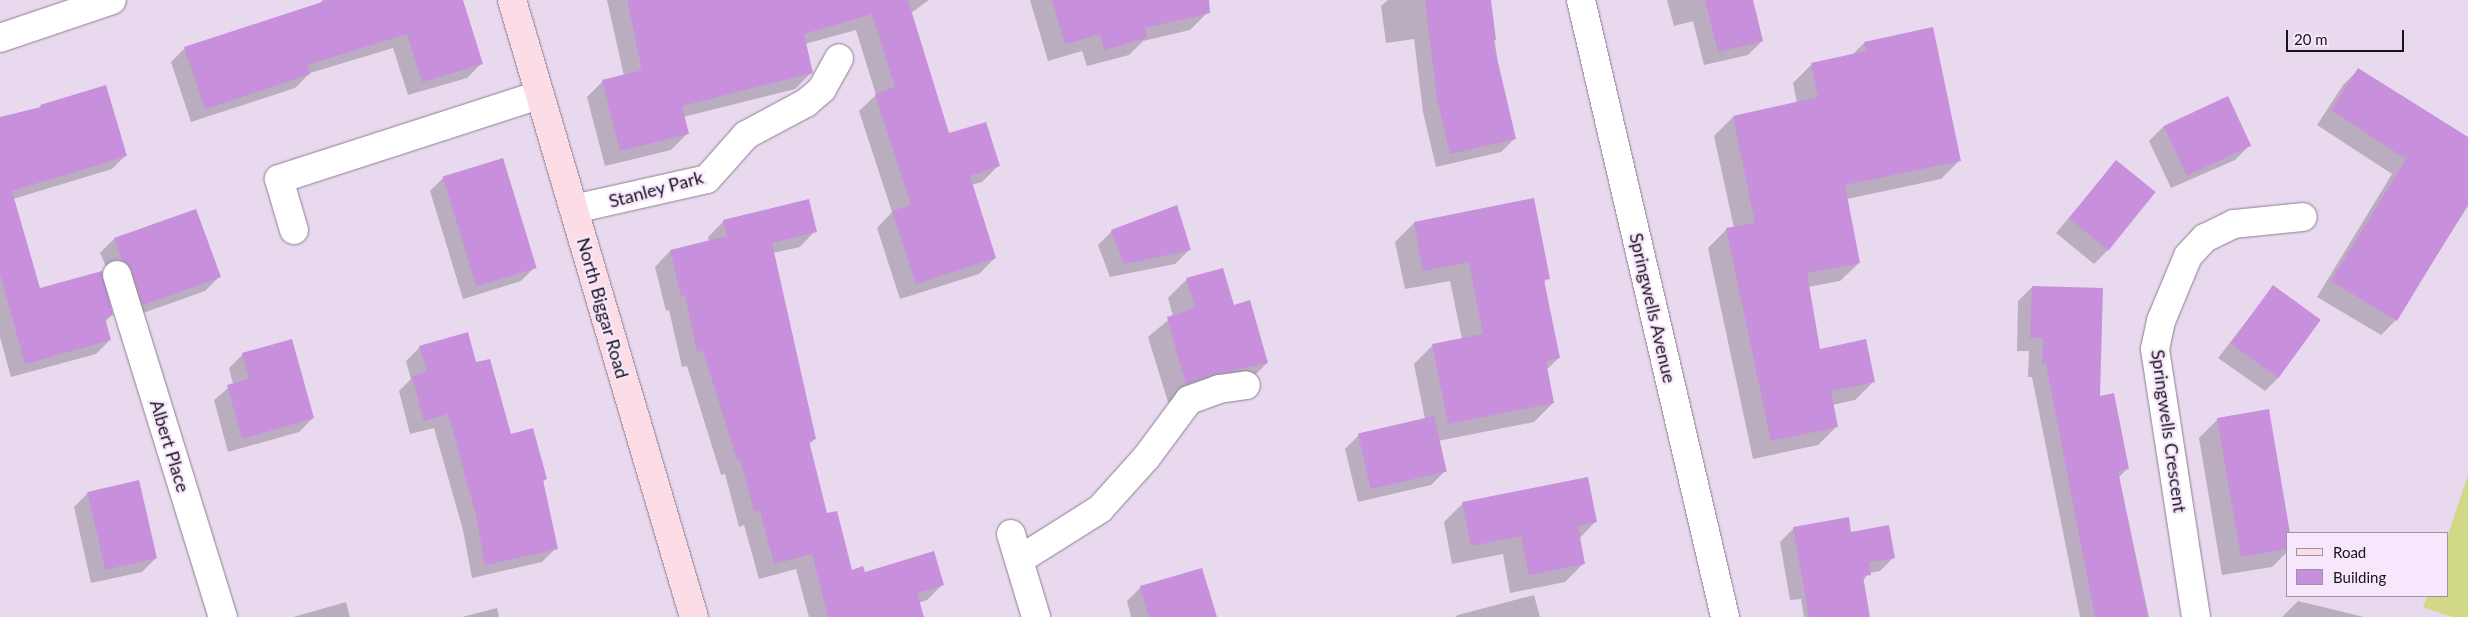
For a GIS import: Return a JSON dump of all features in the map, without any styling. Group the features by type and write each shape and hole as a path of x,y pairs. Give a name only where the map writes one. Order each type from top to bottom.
{"main road":[{"name":"North Biggar Road","path":"512,0 694,617"}],"street":[{"path":"0,38 112,0"},
{"name":"Springwells Avenue","path":"1581,0 1725,617"},
{"name":"Stanley Park","path":"574,209 707,178 746,135 806,103 822,90 839,58"},
{"path":"294,230 279,178 539,95"},
{"name":"Springwells Crescent","path":"2196,617 2155,349 2160,321 2188,256 2205,238 2234,224 2303,216"},
{"name":"Albert Place","path":"117,276 223,617"},
{"path":"1019,560 1100,509 1146,458 1189,400 1218,389 1246,385"},
{"path":"1011,534 1036,617"}],"green space":[{"path":"2468,475 2468,617 2452,617 2423,607 2427,597 2448,597 2448,535"}],"building":[{"path":"328,0 463,0 483,64 422,82 407,34 307,65 310,74 205,109 184,47"},
{"path":"627,0 908,0 949,133 986,122 1000,166 970,176 996,258 916,284 892,211 911,205 875,94 895,87 872,14 804,34 813,73 682,106 689,134 620,151 602,80 642,70"},
{"path":"1052,0 1209,0 1210,13 1145,28 1147,38 1104,50 1100,34 1065,44"},
{"path":"1425,0 1491,0 1496,40 1493,41 1516,139 1450,154 1437,98"},
{"path":"1705,0 1753,0 1763,41 1718,52"},
{"path":"1933,27 1961,161 1845,185 1860,263 1807,273 1820,349 1866,339 1875,382 1831,391 1838,427 1771,441 1726,228 1755,223 1733,116 1818,97 1811,63 1866,51 1864,42"},
{"path":"2358,68 2468,137 2468,204 2397,321 2331,281 2406,159 2331,110"},
{"path":"106,85 127,156 12,191 40,288 102,271 113,315 105,318 111,340 25,364 0,274 0,117 41,107 40,105"},
{"path":"2228,96 2251,146 2187,176 2164,126"},
{"path":"503,158 537,268 476,286 443,176"},
{"path":"2116,160 2156,192 2108,250 2069,218"},
{"path":"1534,198 1550,279 1544,280 1560,358 1546,361 1554,403 1448,424 1432,344 1483,334 1469,262 1423,271 1414,222"},
{"path":"809,199 817,232 772,243 816,439 809,441 827,513 837,511 852,570 863,566 865,572 934,551 944,585 917,593 924,617 828,617 812,554 774,564 760,510 754,512 740,459 737,460 703,351 697,352 685,295 681,296 670,250 727,236 723,220"},
{"path":"1177,205 1191,250 1124,264 1111,230"},
{"path":"196,209 221,277 143,305 132,270 122,260 114,238"},
{"path":"1223,268 1234,305 1250,300 1268,363 1214,374 1186,384 1167,317 1195,308 1186,278"},
{"path":"2273,285 2321,320 2278,378 2231,343"},
{"path":"2032,286 2103,288 2100,396 2114,393 2129,469 2118,471 2148,617 2095,617 2046,364 2042,364 2043,338 2030,338"},
{"path":"468,332 476,362 490,359 511,434 533,428 547,479 543,480 558,549 485,565 476,515 448,414 424,421 412,376 427,372 419,346"},
{"path":"292,339 314,418 242,439 227,385 249,379 242,353"},
{"path":"2269,409 2290,532 2286,532 2286,549 2241,557 2217,418"},
{"path":"1434,416 1447,472 1371,489 1358,434"},
{"path":"1588,477 1597,522 1578,526 1585,564 1529,575 1521,536 1471,546 1462,502"},
{"path":"139,480 157,558 105,570 87,492"},
{"path":"1849,517 1851,532 1889,525 1895,558 1869,562 1871,575 1863,576 1870,617 1809,617 1793,527"},
{"path":"1202,568 1217,617 1149,617 1140,586"}]}
